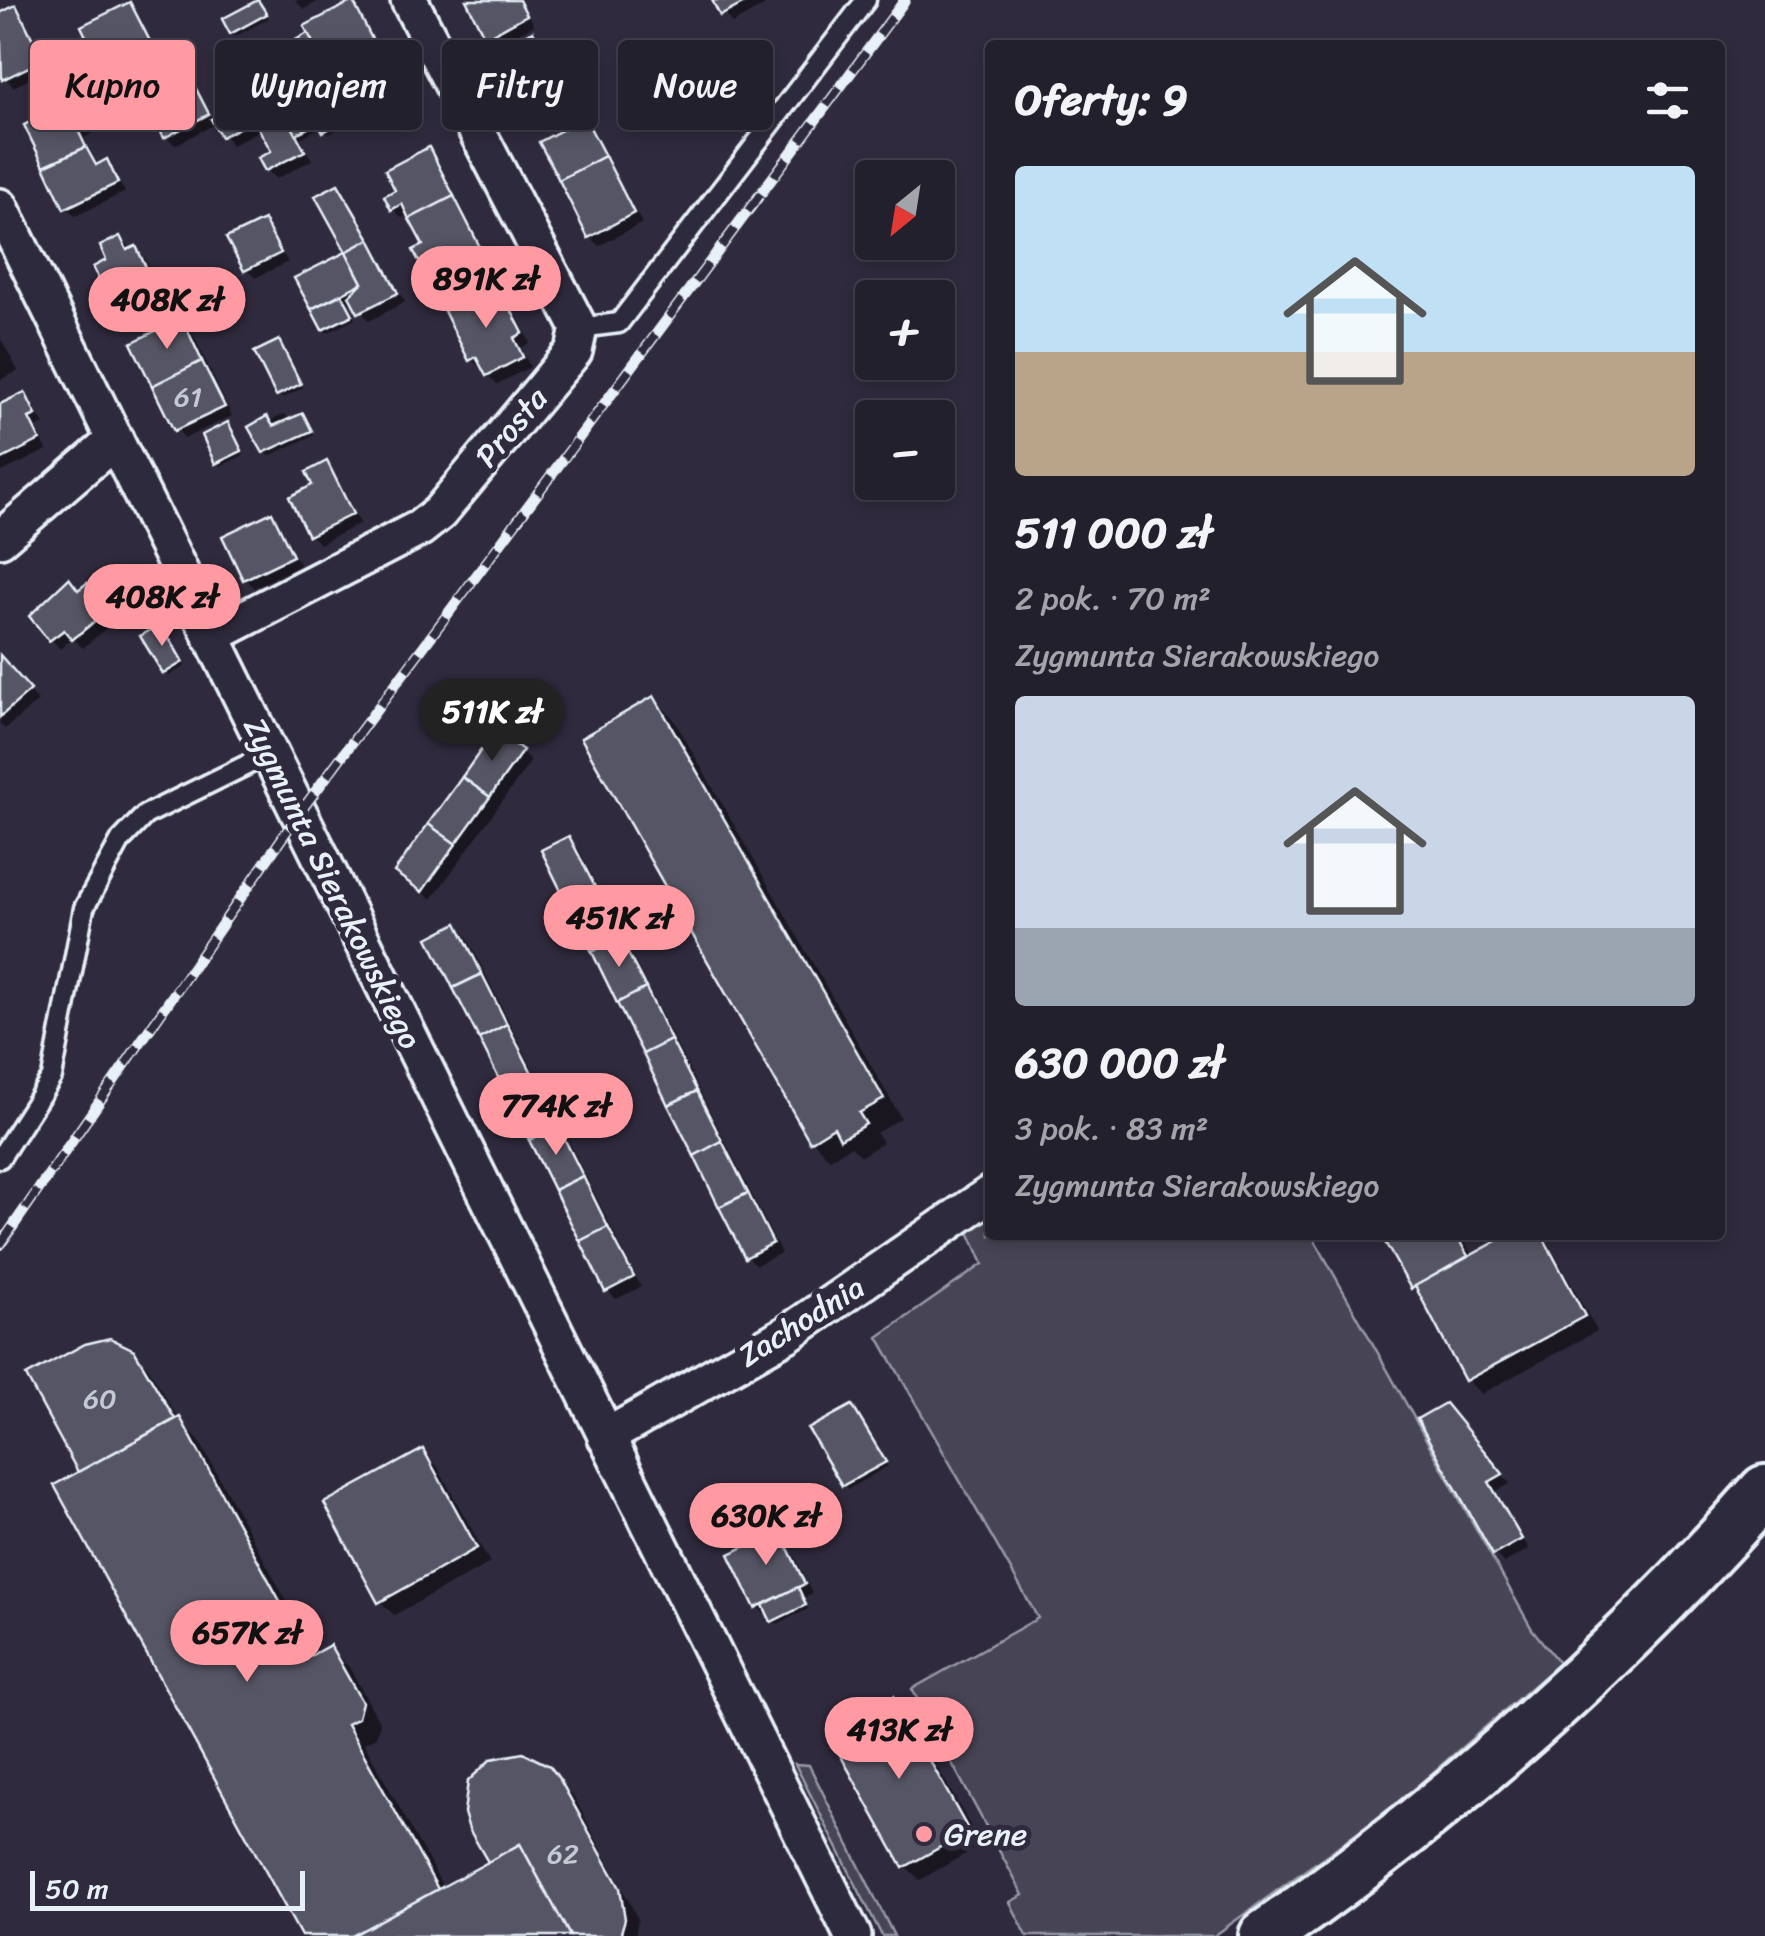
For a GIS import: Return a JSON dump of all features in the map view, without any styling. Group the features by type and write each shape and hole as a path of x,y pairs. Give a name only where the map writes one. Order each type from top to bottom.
{"main road":[{"path":"1265,1936 1447,1799 1532,1728 1620,1644 1765,1491"}],"street":[{"path":"409,0 579,328"},
{"name":"Zygmunta Sierakowskiego","path":"0,207 852,1936"},
{"name":"Prosta","path":"211,636 420,528 439,513 574,351 579,328"},
{"path":"0,539 114,440"},
{"name":"Zachodnia","path":"606,1437 787,1334 985,1197"}],"lane":[{"path":"579,328 618,323 866,0"},
{"path":"0,1158 52,1077 84,908 121,840 146,815 269,754"}],"shaded area":[{"path":"985,1213 985,1240 1315,1240 1532,1629 1559,1663 1393,1807 1214,1936 1027,1936 1010,1902 1023,1895 912,1689 1038,1618 878,1337 983,1264 967,1227"},
{"path":"795,1764 809,1765 894,1936 882,1936"}],"building":[{"path":"258,0 267,14 230,34 222,19"},
{"path":"466,0 519,0 527,15 485,38"},
{"path":"712,0 750,0 720,16"},
{"path":"353,1 372,40 311,40 304,26"},
{"path":"130,2 149,40 88,40 81,26"},
{"path":"16,5 33,40 30,40 30,66 2,80 0,13"},
{"path":"533,31 538,40 516,40"},
{"path":"195,87 209,114 195,121"},
{"path":"30,122 30,130 78,130 86,147 44,166 24,125"},
{"path":"160,130 179,130 164,138"},
{"path":"259,130 294,130 305,151 265,171 258,158 271,151"},
{"path":"562,130 591,130 605,156 559,180 539,142"},
{"path":"86,147 96,165 107,159 118,183 64,209 44,166"},
{"path":"429,147 454,196 409,219 402,204 391,210 384,196 395,190 385,170"},
{"path":"605,156 634,213 588,238 559,180"},
{"path":"338,184 370,239 346,252 315,196"},
{"path":"454,196 481,249 437,272 431,259 421,265 413,250 423,245 409,219"},
{"path":"264,220 281,253 244,271 226,238"},
{"path":"120,236 127,250 136,246 155,287 112,307 93,267 106,260 100,246"},
{"path":"370,239 398,293 358,313 349,296 362,283 346,252"},
{"path":"346,252 362,283 311,309 294,278"},
{"path":"485,290 492,303 504,296 523,333 514,338 523,357 486,376 476,357 469,361 444,311"},
{"path":"342,294 353,315 322,330 311,309"},
{"path":"182,318 202,361 152,386 131,343"},
{"path":"279,340 301,384 276,396 254,352"},
{"path":"202,361 225,407 174,431 152,386"},
{"path":"25,392 36,415 29,418 40,440 0,460 0,404"},
{"path":"303,413 312,431 263,453 248,427 267,416 273,426"},
{"path":"228,422 242,451 215,464 202,435"},
{"path":"327,461 353,514 308,536 289,497 312,485 306,472"},
{"path":"272,512 293,556 243,580 222,536"},
{"path":"69,578 78,590 87,583 108,610 72,640 64,630 49,641 29,616"},
{"path":"161,624 183,662 163,674 140,636"},
{"path":"0,655 31,690 0,717"},
{"path":"654,696 884,1099 859,1113 866,1124 840,1139 834,1127 810,1142 581,738"},
{"path":"495,730 523,750 490,797 462,777"},
{"path":"462,777 490,797 456,844 428,824"},
{"path":"428,824 456,844 422,892 394,872"},
{"path":"569,836 595,887 566,901 541,850"},
{"path":"595,887 620,938 592,952 566,901"},
{"path":"457,923 482,974 453,988 428,938"},
{"path":"620,938 646,988 617,1003 592,952"},
{"path":"482,974 507,1024 479,1039 453,988"},
{"path":"646,988 671,1040 643,1054 617,1003"},
{"path":"507,1024 533,1075 504,1089 479,1039"},
{"path":"671,1040 697,1091 668,1105 643,1054"},
{"path":"533,1075 558,1126 529,1140 504,1089"},
{"path":"697,1091 722,1141 694,1156 668,1105"},
{"path":"558,1126 583,1176 554,1190 529,1140"},
{"path":"722,1141 748,1193 719,1207 694,1156"},
{"path":"583,1176 608,1227 580,1241 554,1190"},
{"path":"748,1193 773,1243 745,1258 719,1207"},
{"path":"608,1227 634,1277 605,1292 580,1241"},
{"path":"1384,1240 1459,1240 1468,1256 1411,1289"},
{"path":"1499,1240 1545,1240 1585,1316 1465,1381 1415,1286"},
{"path":"110,1338 134,1350 175,1419 78,1472 26,1376 85,1344"},
{"path":"1445,1403 1503,1474 1489,1482 1522,1539 1493,1555 1417,1419"},
{"path":"852,1405 886,1462 842,1486 808,1429"},
{"path":"180,1417 310,1656 330,1645 362,1702 358,1718 347,1724 438,1889 352,1936 301,1936 54,1485"},
{"path":"423,1449 477,1548 378,1603 324,1503"},
{"path":"768,1525 778,1548 786,1544 805,1584 755,1608 729,1554 750,1544 746,1536"},
{"path":"798,1587 806,1605 771,1622 763,1605"},
{"path":"894,1696 969,1831 903,1868 828,1733"},
{"path":"523,1753 550,1766 620,1888 625,1919 620,1936 570,1936 520,1844 488,1862 469,1829 464,1813 468,1781 491,1759"},
{"path":"520,1844 570,1936 352,1936 488,1862"}],"railway":[{"path":"0,1245 298,815 905,0"}],"place":[{"name":"Grene","path":"924,1834"}]}
